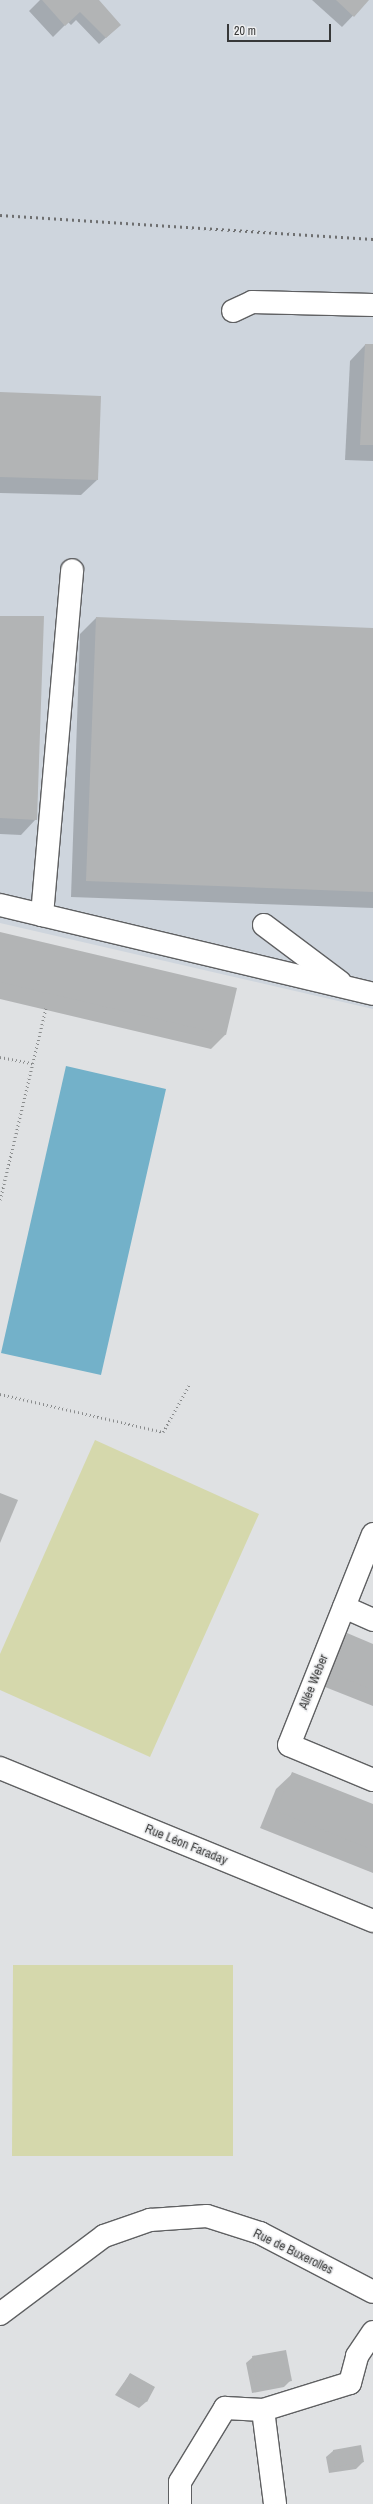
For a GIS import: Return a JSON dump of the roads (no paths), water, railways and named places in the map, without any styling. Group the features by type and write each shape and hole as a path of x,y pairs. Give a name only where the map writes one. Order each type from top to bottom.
{"street":[{"path":"233,311 252,302 373,305"},
{"path":"42,914 72,570"},
{"path":"0,904 373,994"},
{"path":"264,925 348,988"},
{"name":"Allée Weber","path":"373,1534 289,1745 373,1780"},
{"path":"344,1608 373,1620"},
{"name":"Rue Léon Faraday","path":"0,1768 373,1921"},
{"name":"Rue de Buxerolles","path":"0,2314 104,2236 150,2220 207,2216 260,2233 373,2292"},
{"path":"180,2504 180,2482 225,2408 263,2410 350,2383 357,2356 373,2332"},
{"path":"263,2410 275,2504"}],"water":[{"path":"66,1066 166,1089 101,1375 1,1353"}],"railway":[{"path":"0,215 373,239"}]}
